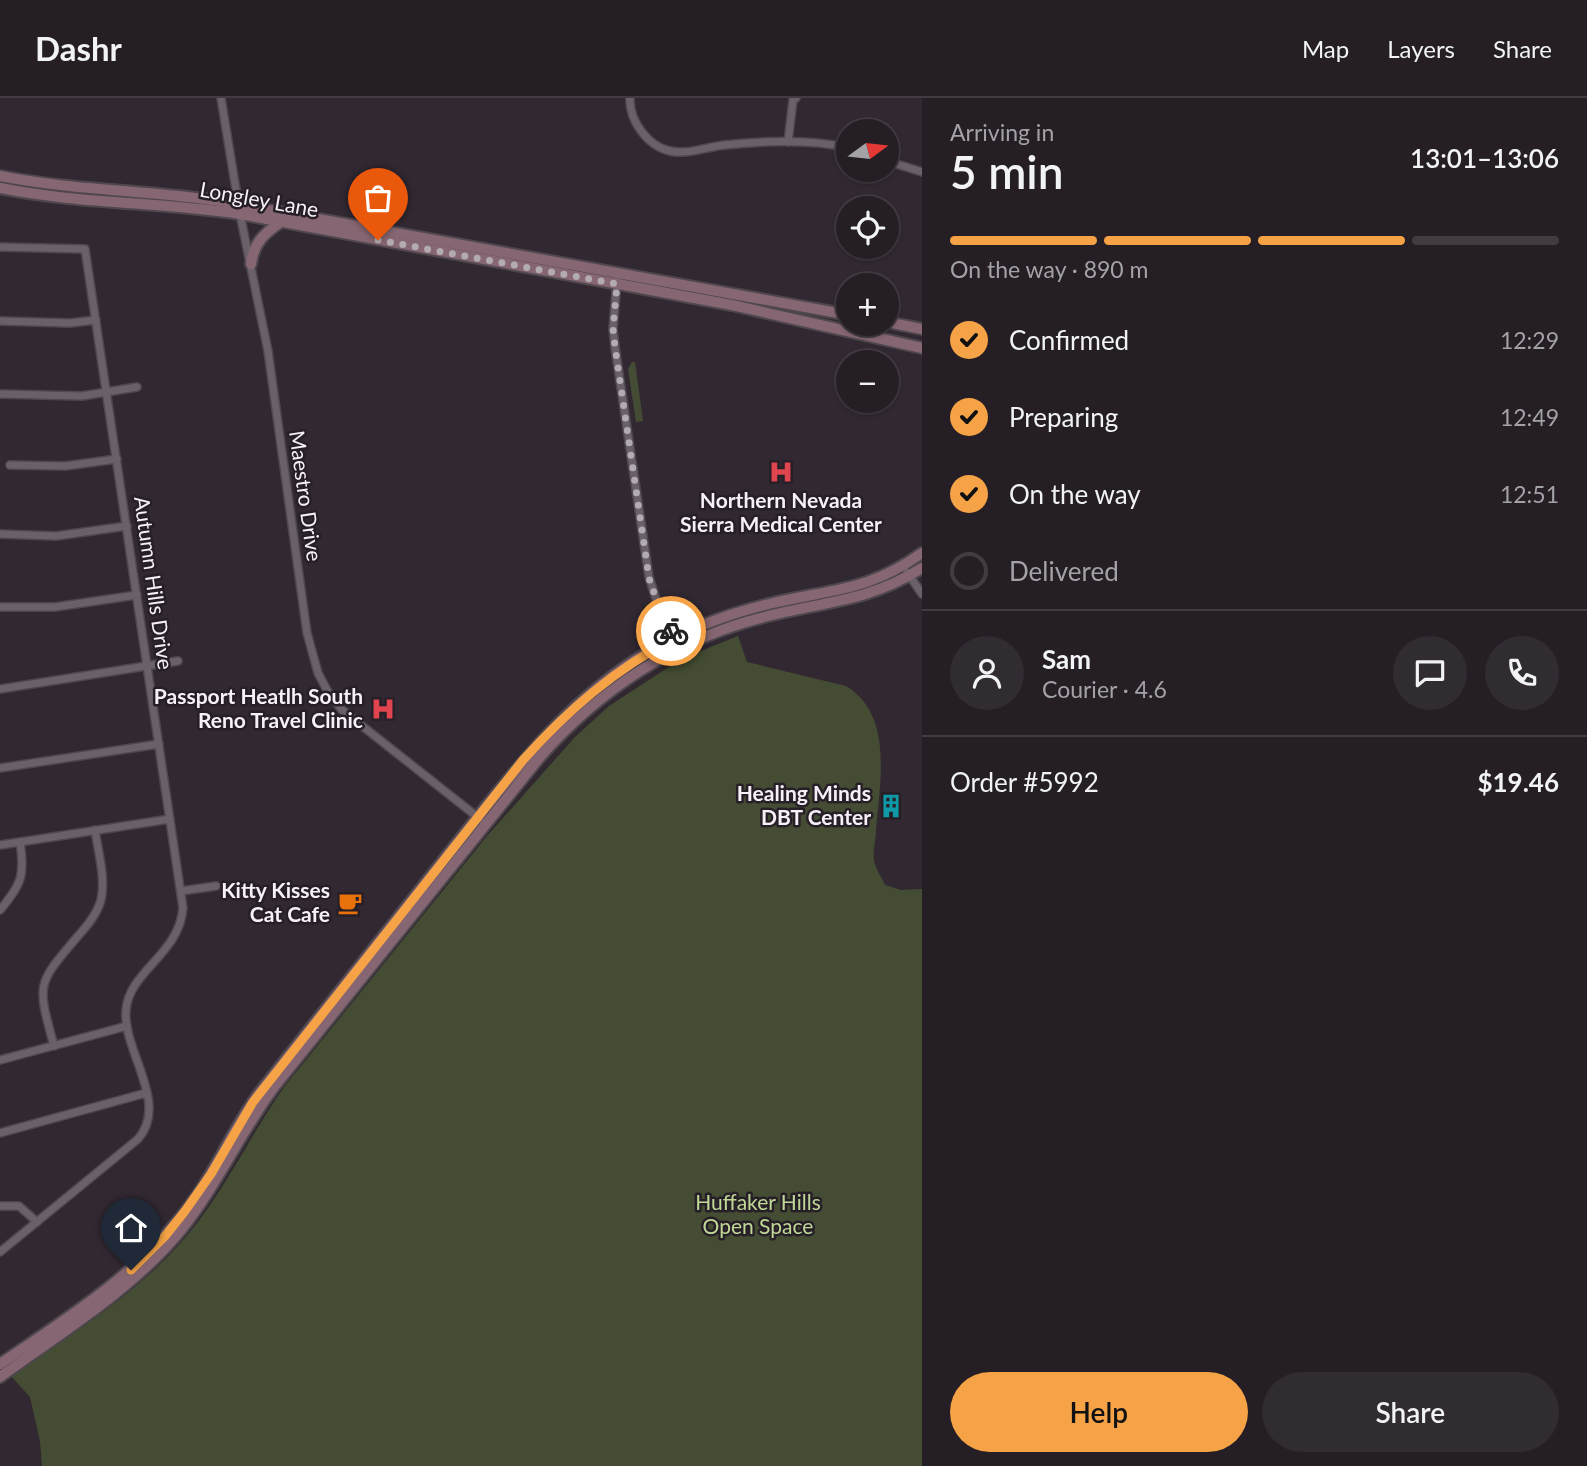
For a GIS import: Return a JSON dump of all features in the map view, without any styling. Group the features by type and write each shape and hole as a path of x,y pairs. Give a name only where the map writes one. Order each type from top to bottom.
{"main road":[{"name":"Longley Lane","path":"0,176 45,185 200,198 281,222 836,313"},
{"name":"Longley Lane","path":"0,190 87,202 239,209 617,279 922,348"},
{"path":"251,264 258,241 264,233 281,222"},
{"path":"899,324 922,329"},
{"path":"900,343 922,354"},
{"path":"0,1364 120,1279 166,1235 203,1187 253,1102 482,820 566,728 611,690 658,659 744,622 876,592 907,571 922,553"},
{"path":"0,1377 122,1288 171,1242 204,1199 265,1100 482,820 523,760 572,708 619,671 675,638 706,624 752,608 858,586 922,568"}],"street":[{"name":"Maestro Drive","path":"222,98 239,209 268,351 307,633 318,673 328,692 346,714 482,820"},
{"path":"630,98 637,125 654,144 670,151 745,143 788,142 836,147"},
{"path":"788,142 793,100 796,98"},
{"path":"900,165 922,172"},
{"name":"Autumn Hills Drive","path":"0,247 85,249 183,908 180,927 171,944 130,994 126,1011 127,1026 150,1109 149,1119 138,1139 0,1252"},
{"path":"617,279 613,329 649,578 661,614 675,638"},
{"path":"0,321 76,323 96,320"},
{"path":"0,394 66,396 137,387"},
{"path":"10,465 65,466 117,459"},
{"path":"0,534 56,536 127,526"},
{"path":"907,571 922,594"},
{"path":"0,607 55,607 137,595"},
{"path":"0,689 178,661"},
{"path":"0,768 159,744"},
{"path":"0,845 170,819"},
{"path":"54,1046 43,1007 44,982 51,967 93,918 101,900 103,881 95,830"},
{"path":"0,910 14,893 22,876 20,842"},
{"path":"181,891 216,886"},
{"path":"0,1060 127,1026"},
{"path":"0,1133 146,1093"},
{"path":"0,1206 19,1206 37,1222"}],"green space":[{"path":"632,362 635,362 643,421 636,422 628,369"},
{"name":"Huffaker Hills Open Space","path":"738,636 747,662 846,686 861,699 872,715 880,752 875,863 885,885 901,890 922,889 922,1466 42,1466 40,1441 30,1397 10,1375 112,1305 136,1286 180,1243 211,1203 284,1087 487,836 575,737 609,706 681,659"}],"way so far":[{"path":"378,240 617,284 613,329 649,578 654,598 671,631"}],"place":[{"name":"Northern Nevada Sierra Medical Center","path":"781,472"},
{"name":"Passport Heatlh South Reno Travel Clinic","path":"383,709"},
{"name":"Healing Minds DBT Center","path":"891,806"},
{"name":"Kitty Kisses Cat Cafe","path":"350,903"}],"route":[{"path":"131,1270 166,1235 195,1199 253,1102 523,760 562,718 596,687 637,659 675,638 671,631"}]}
